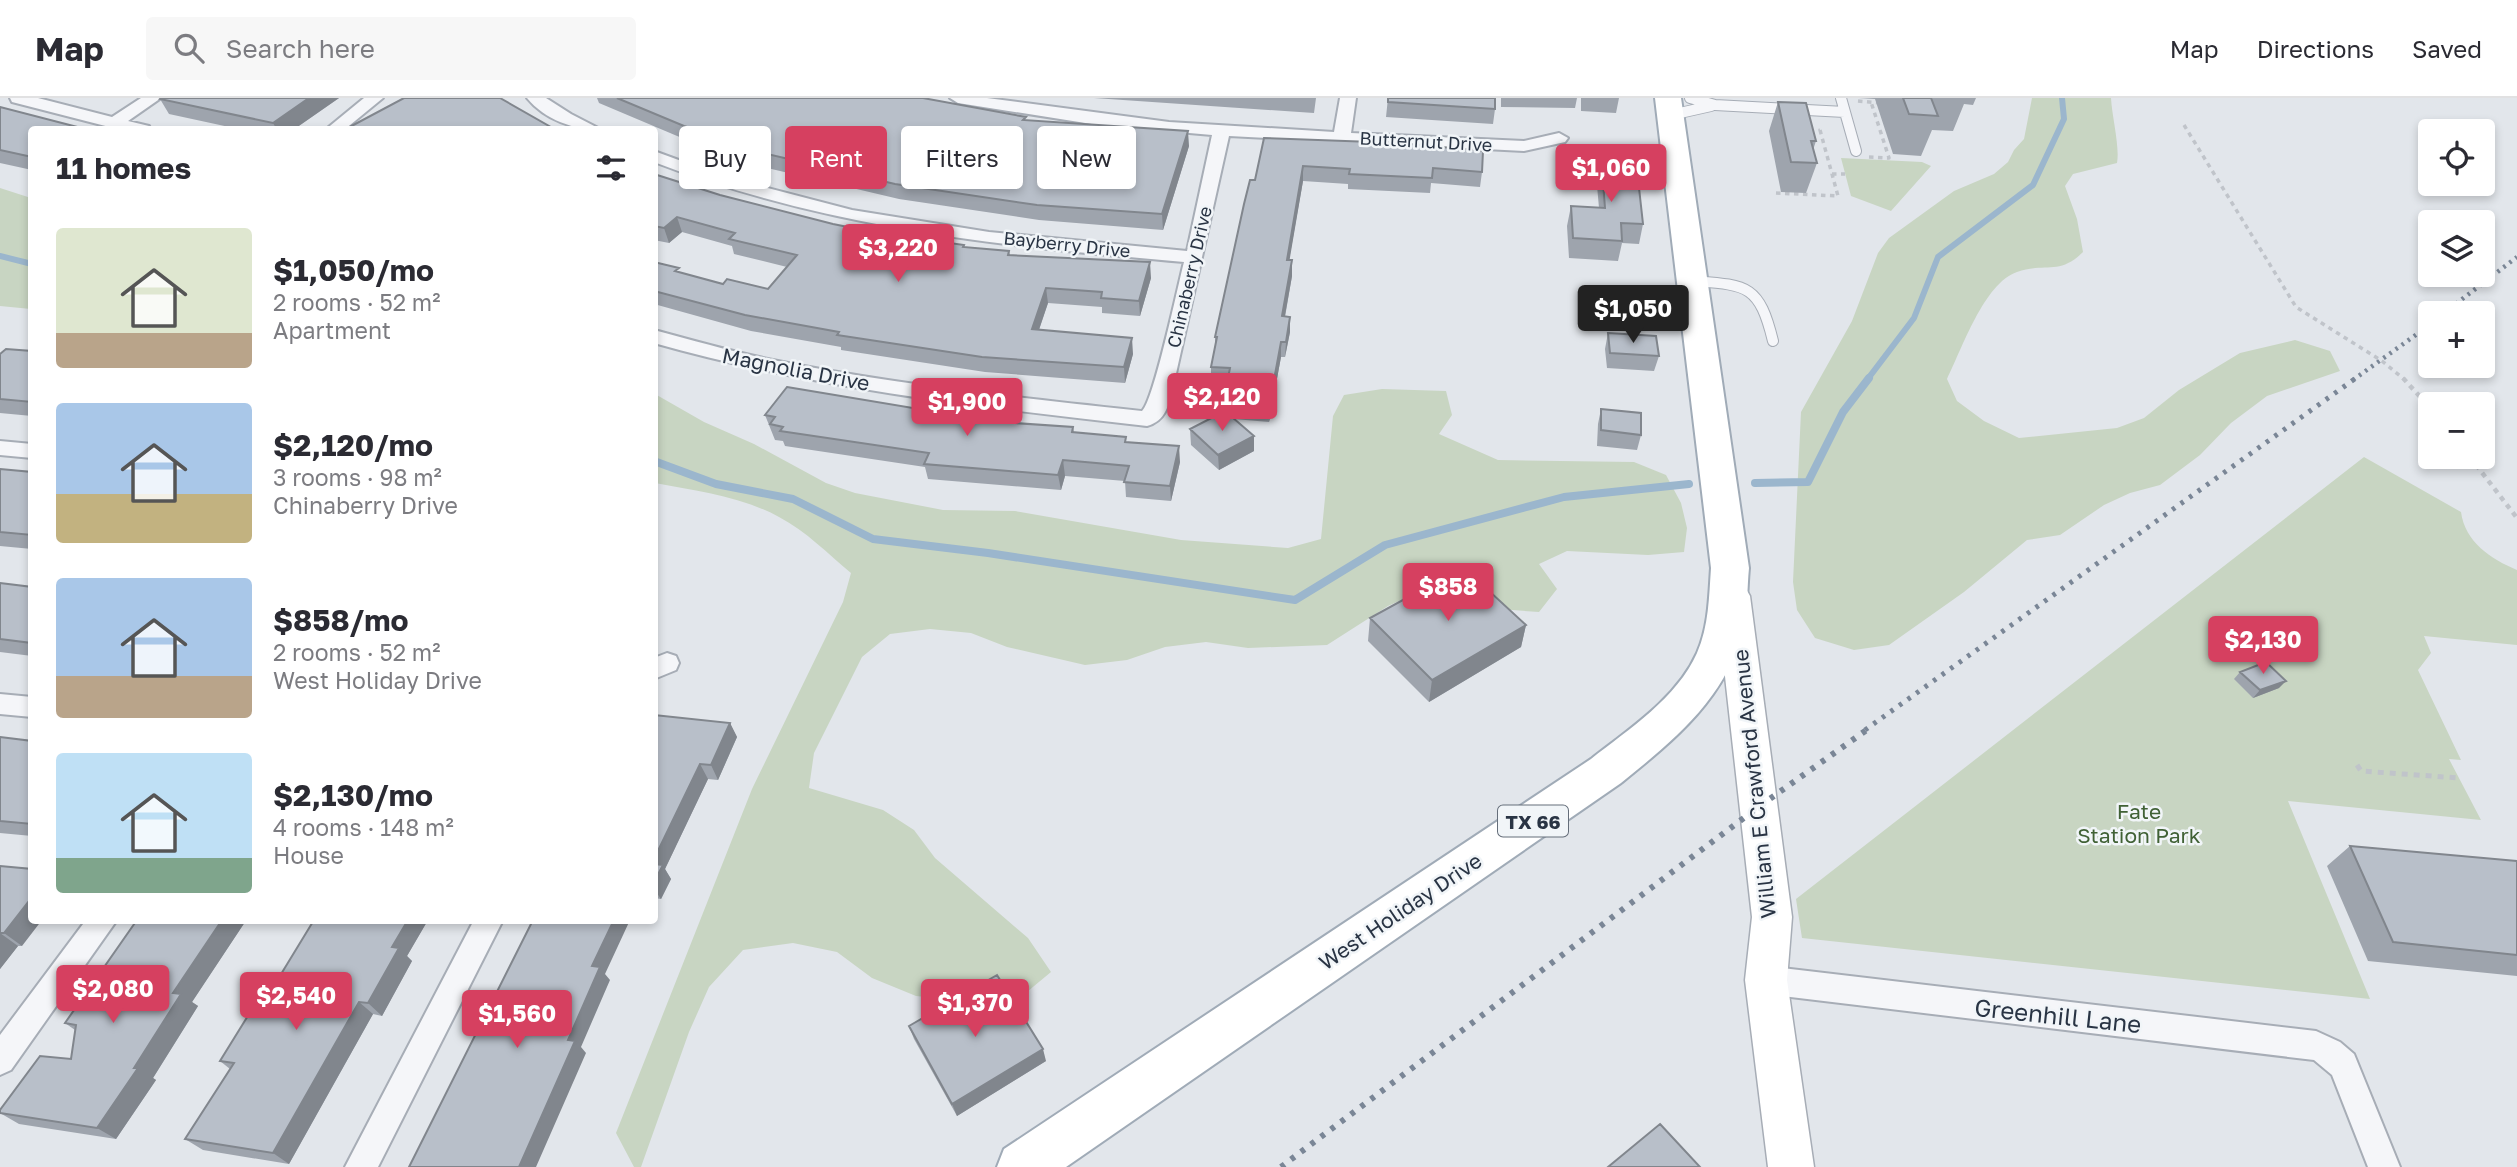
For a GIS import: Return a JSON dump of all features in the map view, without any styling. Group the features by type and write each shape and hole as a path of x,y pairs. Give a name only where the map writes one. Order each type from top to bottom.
{"main road":[{"name":"TX 66","path":"1676,104 1692,281 1730,569"},
{"name":"William E Crawford Avenue","path":"1730,569 1772,917 1766,980 1791,1167"},
{"name":"West Holiday Drive","path":"1021,1167 1606,771 1639,745 1698,687 1714,661 1724,628 1730,569"}],"street":[{"path":"18,98 128,126"},
{"path":"114,122 153,98"},
{"path":"338,126 375,98"},
{"path":"535,98 565,118 584,126"},
{"name":"Butternut Drive","path":"958,98 1081,118 1222,130 1524,146 1559,138"},
{"path":"1342,137 1349,98"},
{"name":"Chinaberry Drive","path":"1147,419 1156,411 1195,257 1222,130"},
{"name":"Bayberry Drive","path":"658,157 728,183 801,204 882,222 1076,247 1195,257"},
{"name":"Magnolia Drive","path":"658,337 752,364 924,394 1147,419"},
{"path":"0,448 28,451"},
{"path":"0,704 28,708"},
{"path":"0,1060 100,924"},
{"path":"361,1167 487,924"},
{"name":"Greenhill Lane","path":"1766,980 2302,1042 2329,1052 2343,1065 2384,1167"}],"lane":[{"path":"1841,98 1856,151"},
{"path":"1676,104 1845,112"},
{"path":"1676,104 1715,105"},
{"path":"1692,281 1725,284 1754,293 1767,313 1773,341"}],"path":[{"path":"1853,98 1853,101 1885,103"},
{"path":"1776,192 1838,196 1820,130 1824,128 1819,111"},
{"path":"2184,125 2297,307 2382,361 2418,394"},
{"path":"1832,174 1845,174"},
{"path":"2479,469 2517,518"},
{"path":"2357,765 2361,771 2459,778"}],"green space":[{"path":"2032,98 2111,98 2117,163 2073,174 2065,186 2077,219 2083,252 2066,264 2017,272 1994,289 1984,303 1947,379 1957,401 1984,421 2019,438 2117,428 2144,418 2179,390 2240,353 2295,340 2330,351 2340,371 2267,396 2231,423 2200,455 2160,485 2130,493 2104,505 2060,535 2027,540 1964,592 1889,645 1854,650 1815,638 1797,610 1793,582 1801,412 1852,321 1878,253 1889,238 1954,191 1994,174 2008,162 2024,139"},
{"path":"1841,158 1922,162 1931,166 1891,211 1851,196"},
{"path":"0,188 28,197 28,309 0,306"},
{"path":"1382,389 1446,391 1452,415 1439,434 1498,460 1634,462 1666,475 1681,503 1687,528 1684,552 1648,555 1567,551 1539,564 1557,589 1539,612 1499,609 1421,591 1388,606 1327,645 1248,648 1206,642 1165,647 1127,660 1085,665 1007,647 971,633 930,629 890,634 862,657 814,753 809,788 883,810 914,830 935,858 1028,938 1051,972 1011,1005 916,996 872,978 837,952 793,943 743,950 709,987 689,1032 641,1167 634,1167 616,1133 752,789 843,602 851,573 798,529 764,510 718,495 658,484 658,396 704,422 754,444 826,483 855,493 943,510 1015,511 1181,540 1288,548 1321,539 1333,416 1344,395"},
{"name":"Fate Station Park","path":"2364,457 2461,512 2463,523 2474,541 2489,555 2517,570 2517,645 2424,636 2431,653 2418,670 2461,760 2449,759 2481,820 2288,801 2370,999 1802,938 1796,899"}],"building":[{"path":"161,98 309,98 273,123"},
{"path":"404,98 500,98 549,126 352,126"},
{"path":"617,98 923,98 1026,117 1023,120 1113,126 1037,126 1037,189 1136,189 1136,128 1188,131 1162,214 1037,205 929,189 1023,189 1023,126 901,126 901,185 887,182 887,126 785,126 785,158 771,155 771,126 684,126"},
{"path":"1388,98 1495,98 1495,109 1388,102"},
{"path":"1903,98 1931,98 1938,116 1909,114"},
{"path":"1778,102 1806,103 1816,141 1811,141 1817,163 1791,162"},
{"path":"0,107 74,126 28,126 28,156 0,150"},
{"path":"1264,138 1400,143 1483,151 1482,172 1433,168 1432,178 1349,174 1350,169 1303,166 1287,260 1292,260 1282,316 1290,317 1286,342 1281,342 1269,407 1223,403 1230,368 1211,367 1244,204 1250,180 1255,180"},
{"path":"1601,155 1629,156 1632,179 1638,179 1643,224 1621,223 1622,241 1573,238 1571,206 1605,208"},
{"path":"658,175 679,182 679,189 701,189 833,224 927,243 929,240 964,245 963,247 1009,251 1008,255 1150,262 1139,301 1101,298 1102,292 1046,288 1032,329 1132,338 1124,367 982,357 837,335 839,332 745,315 658,292 658,263 679,268 675,271 723,284 727,279 768,289 797,255 729,239 735,233 677,217 664,228 658,227"},
{"path":"1608,333 1656,336 1659,356 1610,353"},
{"path":"6,349 28,351 28,402 0,399 0,354"},
{"path":"787,387 919,409 918,412 972,416 970,420 1073,427 1072,432 1126,437 1125,442 1179,446 1170,486 1124,482 1129,466 1063,460 1058,475 924,464 929,453 780,431 783,427 770,424 775,417 765,415"},
{"path":"1601,409 1641,413 1641,435 1601,430"},
{"path":"1225,411 1254,436 1218,455 1190,429"},
{"path":"0,469 28,472 28,535 0,532"},
{"path":"1463,567 1526,625 1432,680 1370,618"},
{"path":"0,583 28,586 28,642 0,639"},
{"path":"2266,662 2286,681 2260,690 2240,672"},
{"path":"658,715 730,723 711,765 700,764 658,851"},
{"path":"0,737 28,740 28,824 0,821"},
{"path":"2350,846 2517,861 2517,955 2393,942"},
{"path":"0,866 28,869 28,902 4,933 0,933"},
{"path":"134,924 219,924 173,993 181,994 134,1068 138,1068 97,1128 0,1113 40,1056 71,1059 76,1025 65,1023"},
{"path":"312,924 406,924 392,947 399,948 368,1003 359,1002 273,1153 185,1139 234,1063 220,1061 254,1006 261,1007"},
{"path":"531,924 612,924 592,966 600,967 568,1040 575,1041 519,1167 409,1167"},
{"path":"997,975 1043,1049 952,1104 909,1026"},
{"path":"1660,1124 1700,1167 1608,1167"}],"waterway":[{"path":"1867,380 1914,318 1938,257 2033,185 2064,119 2062,98"},
{"path":"0,256 28,263"},
{"path":"1755,483 1808,482 1843,412 1869,378"},
{"path":"658,462 716,484 793,499 873,539 988,553 1295,600 1385,545 1564,497 1689,484"}],"railway":[{"path":"2460,301 2517,257"},
{"path":"2353,380 2418,333"},
{"path":"1865,730 2356,378"},
{"path":"1281,1167 1757,808 1868,729"}]}
